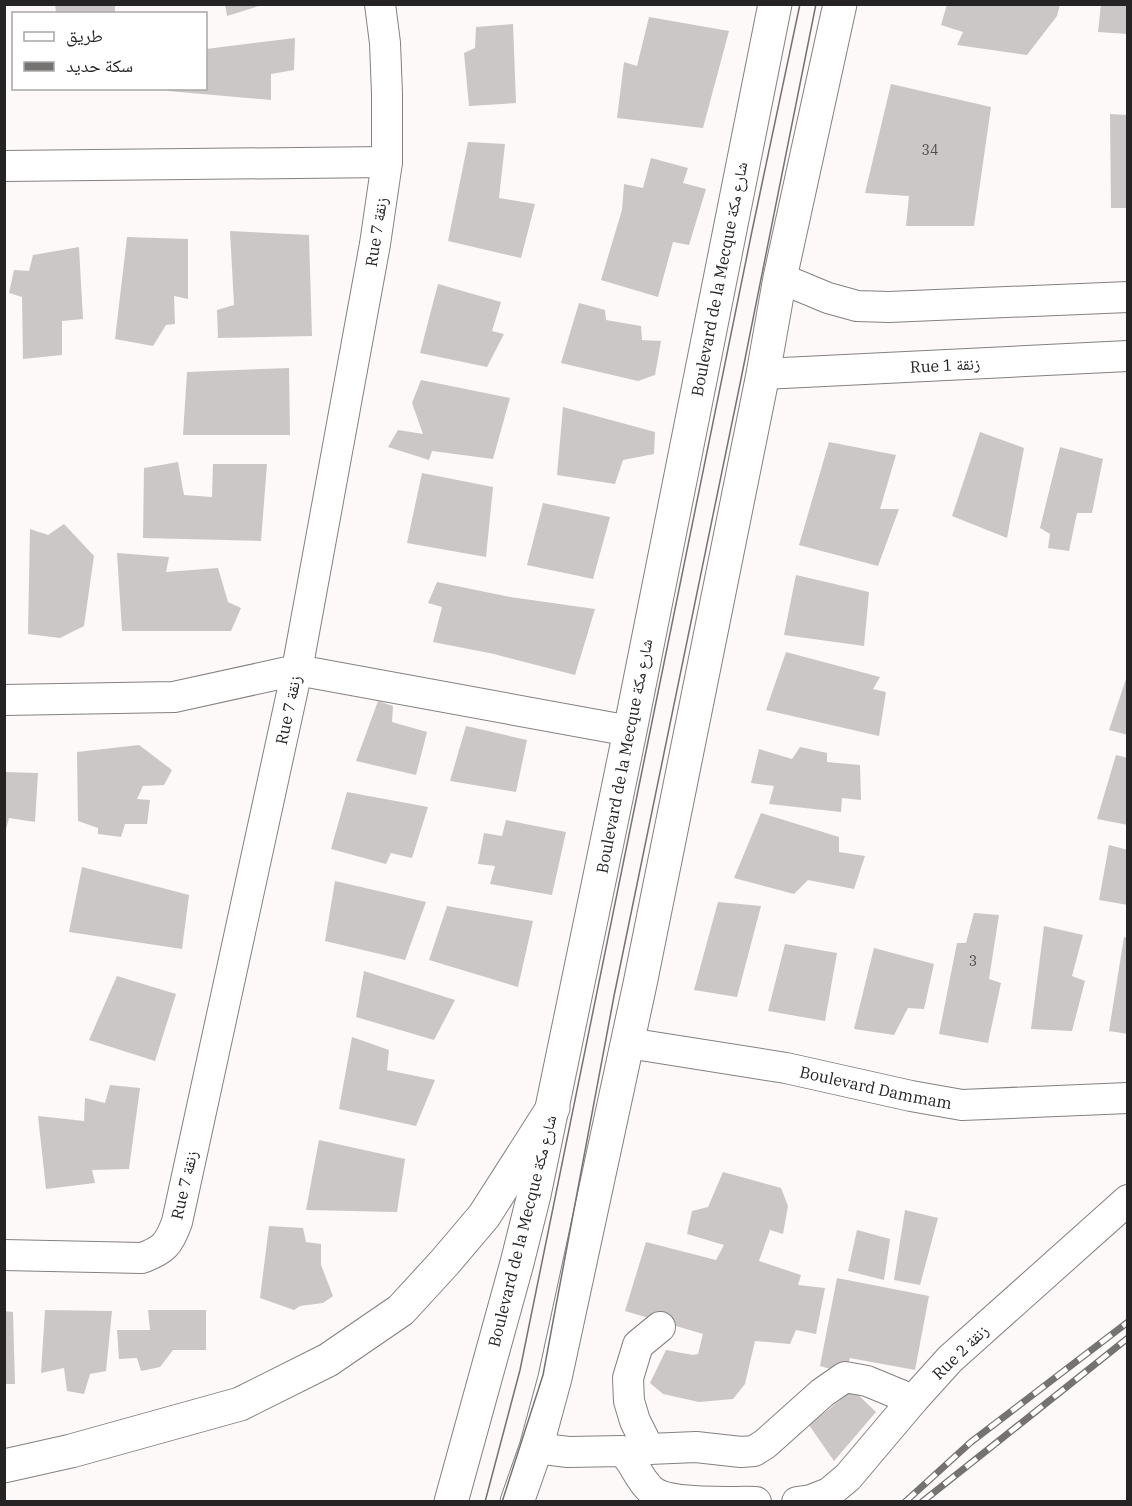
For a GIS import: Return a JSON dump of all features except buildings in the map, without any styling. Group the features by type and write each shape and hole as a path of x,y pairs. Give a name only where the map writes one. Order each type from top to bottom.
{"main road":[{"name":"Boulevard de la Mecque شارع مكة","path":"450,1502 517,1263 553,1108 775,4"},
{"path":"517,1502 536,1448 555,1378 628,1043 763,374 780,279 840,4"},
{"path":"4,1466 82,1448 240,1404 328,1360 401,1310 445,1262 484,1216 553,1108"}],"street":[{"name":"Rue 7 زنقة","path":"4,1255 142,1258 160,1251 170,1240 177,1222 297,670 375,244 387,162 385,43 380,4"},
{"path":"4,166 387,162"},
{"path":"780,279 828,298 856,306 889,307 1128,297"},
{"name":"Rue 1 زنقة","path":"763,374 1128,356"},
{"path":"4,700 174,697 297,670 630,731"},
{"name":"Boulevard Dammam","path":"628,1043 786,1068 962,1105 1128,1098"},
{"name":"Rue 2 زنقة","path":"797,1502 811,1500 829,1493 848,1478 950,1359 1128,1200"},
{"path":"660,1327 638,1345 628,1378 629,1401 635,1421 640,1478 652,1492 663,1498 756,1502"},
{"path":"536,1448 568,1452 638,1452 696,1448 754,1451 765,1444 822,1393 845,1377 867,1381 913,1400"}],"tram line":[{"path":"485,1502 520,1370 800,4"},
{"path":"502,1502 543,1375 614,996 816,4"}],"railway":[{"path":"905,1502 971,1442 1128,1322"},
{"path":"922,1502 1128,1338"}]}
